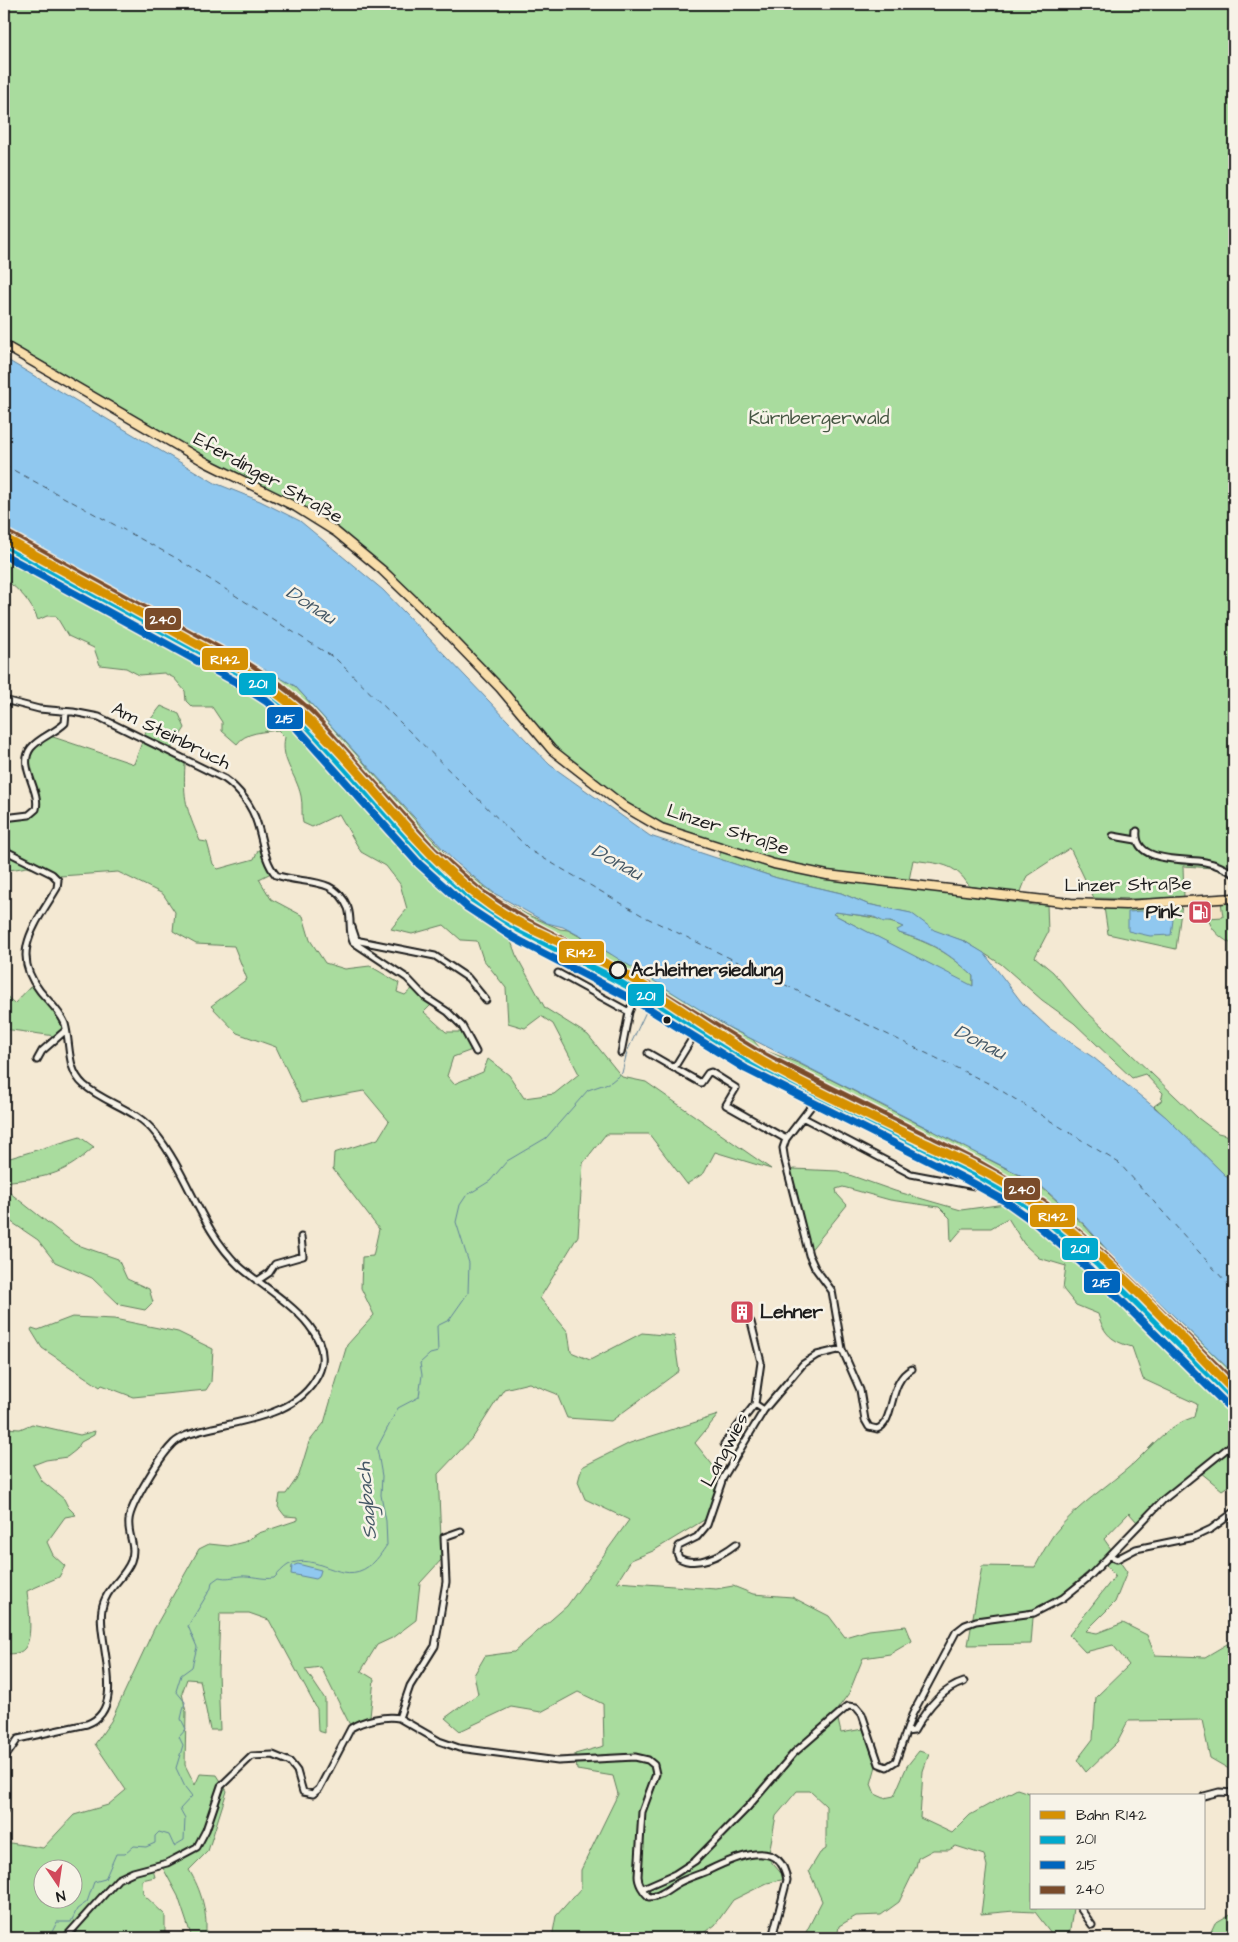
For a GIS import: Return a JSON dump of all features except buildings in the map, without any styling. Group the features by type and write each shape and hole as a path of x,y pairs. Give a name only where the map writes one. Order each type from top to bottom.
{"main road":[{"name":"Eferdinger Straße","path":"4,345 207,463 296,507 336,532 382,570 436,622 500,688 528,722"},
{"path":"4,544 241,673 272,693 302,719 426,857 463,891 513,926 638,990 750,1060 980,1176 1024,1202 1097,1263 1234,1398"},
{"name":"Linzer Straße","path":"528,722 552,750 586,778 636,814 672,832 802,871 1071,903 1126,905 1234,898"}],"street":[{"path":"4,700 19,706 66,712 65,723 39,740 28,752 26,760 36,800 36,809 29,815 4,818"},
{"name":"Am Steinbruch","path":"66,712 99,717 232,784 250,808 271,869 276,875 284,878 315,881 330,886 345,901 352,926 350,936 353,942 407,978 425,997 448,1012 462,1026 476,1052"},
{"path":"1136,840 1137,831"},
{"path":"1113,836 1136,840 1143,848 1161,857 1205,862 1234,874"},
{"path":"4,850 52,874 58,880 57,888 30,935 26,945 25,960 32,981 58,1011 66,1030 71,1062 77,1077 84,1085 131,1112 155,1132 222,1247 257,1281 297,1313 315,1334 322,1354 318,1376 303,1394 283,1408 187,1435 168,1449 132,1509 128,1524 134,1549 132,1561 103,1602 101,1620 109,1685 104,1711 94,1722 18,1739 4,1759"},
{"path":"352,926 356,939 360,941 440,958 468,978 486,1000"},
{"path":"558,974 629,1012"},
{"path":"621,1053 629,1012 638,990"},
{"path":"648,1053 674,1068 698,1029"},
{"path":"37,1060 42,1051 66,1030"},
{"path":"678,1070 701,1083 708,1073 711,1072 736,1088 726,1105 786,1139"},
{"path":"820,1096 786,1139 784,1154 811,1260 832,1292 842,1349 860,1390 865,1420 871,1428 880,1428 885,1424 898,1382 912,1369"},
{"path":"804,1118 911,1174 980,1187"},
{"path":"257,1281 269,1273 276,1264 303,1256 301,1237"},
{"path":"724,1444 755,1404 761,1362 751,1322"},
{"name":"Langwies","path":"736,1544 722,1554 707,1559 684,1560 677,1554 679,1546 696,1537 707,1525 723,1478 764,1410 803,1364 817,1355 842,1349"},
{"path":"755,1404 764,1410"},
{"path":"642,1888 675,1874 695,1861 748,1806 794,1752 845,1707 854,1706 860,1711 876,1758 884,1767 892,1766 896,1761 912,1715 949,1642 961,1628 976,1621 1029,1615 1043,1610 1072,1591 1110,1556 1168,1496 1234,1443"},
{"path":"1110,1556 1117,1560 1136,1548 1188,1539 1208,1531 1234,1512"},
{"path":"399,1718 410,1686 435,1646 447,1577 444,1537 461,1531"},
{"path":"906,1732 914,1731 924,1713 939,1698 964,1682"},
{"path":"65,1938 118,1879 133,1872 167,1863 197,1847 206,1830 221,1786 252,1756 273,1755 290,1762 297,1771 303,1792 313,1794 319,1789 351,1728 390,1717 399,1718 439,1741 459,1748 548,1760 635,1756 648,1760 654,1764 656,1774 642,1812 638,1879 647,1896 656,1896 685,1880 742,1855 766,1854 783,1867 787,1880 772,1938"},
{"path":"4,1785 4,1812"},
{"path":"1206,1795 1219,1792 1234,1793"},
{"path":"1081,1910 1092,1925"}],"shaded area":[{"path":"1221,901 1224,917 1193,920 1192,913 1182,904"}],"green space":[{"name":"Kürnbergerwald","path":"4,4 1234,4 1234,877 1213,868 1183,866 1184,897 1145,899 1094,898 1070,848 1027,876 1020,894 969,886 964,878 952,868 913,860 909,880 798,867 683,832 654,821 624,803 545,739 360,548 19,348 4,342"},
{"path":"4,527 180,620 295,686 452,861 499,898 526,914 560,929 568,930 611,954 632,959 727,1027 752,1039 761,1049 798,1063 1039,1185 1084,1225 1116,1261 1234,1374 1234,1482 1222,1490 1200,1472 1163,1497 1137,1522 1129,1513 1104,1539 1127,1572 1115,1602 1086,1631 1097,1633 1123,1623 1147,1635 1155,1655 1205,1657 1234,1640 1234,1772 1210,1758 1202,1720 1128,1721 1117,1742 1086,1772 1077,1760 1093,1739 1096,1697 1129,1665 1113,1645 1085,1652 1069,1635 1115,1576 1102,1560 1033,1618 1031,1644 968,1645 982,1566 1035,1567 1054,1534 1072,1514 1134,1463 1169,1430 1194,1417 1197,1404 1143,1379 1132,1347 1110,1336 1103,1327 1098,1314 1076,1305 1063,1289 1066,1266 1039,1258 1024,1244 1008,1218 991,1228 963,1228 951,1242 950,1218 939,1207 890,1200 843,1187 836,1189 837,1194 847,1205 809,1252 791,1172 793,1169 838,1171 895,1191 961,1210 1005,1204 1006,1197 1066,1243 1111,1290 1131,1305 1215,1388 1225,1378 1128,1283 1033,1201 949,1149 833,1094 748,1050 652,986 580,948 539,932 512,917 459,880 436,857 382,793 291,695 252,669 139,605 4,533"},
{"path":"4,552 93,603 224,669 282,707 415,856 508,933 516,955 545,1008 588,1035 622,1077 646,1082 771,1169 715,1152 704,1173 687,1184 649,1134 606,1134 583,1163 578,1236 540,1298 568,1332 571,1352 590,1360 642,1333 674,1336 679,1371 611,1421 567,1418 557,1394 529,1383 504,1389 474,1436 438,1474 442,1559 420,1583 416,1620 392,1638 377,1645 361,1671 374,1679 370,1717 350,1725 321,1667 305,1669 325,1699 325,1733 318,1731 317,1709 269,1620 249,1613 220,1613 218,1672 220,1730 210,1730 200,1680 187,1679 182,1693 186,1712 185,1765 195,1785 200,1774 217,1775 227,1791 208,1851 189,1870 203,1903 206,1921 205,1938 192,1938 178,1896 163,1868 153,1870 155,1877 142,1880 143,1894 165,1915 165,1938 4,1938 4,1842 43,1848 74,1815 108,1805 126,1790 95,1744 111,1721 154,1629 199,1549 209,1544 228,1546 244,1542 259,1533 298,1520 298,1517 285,1516 278,1507 280,1494 286,1494 299,1475 309,1442 324,1423 347,1345 374,1315 361,1288 362,1257 373,1256 379,1229 333,1169 334,1153 378,1139 389,1121 364,1091 302,1102 276,1047 237,1033 211,1006 247,979 234,946 196,944 173,931 175,912 163,894 118,872 60,876 27,867 4,871 4,820 30,818 39,808 37,787 31,769 30,760 32,752 38,744 50,736 134,764 150,720 161,706 179,714 185,728 171,749 185,764 185,795 191,820 200,841 207,842 213,864 218,869 254,859 258,850 262,849 271,873 259,879 271,899 303,916 310,940 325,963 345,969 370,966 399,983 397,992 405,995 413,988 431,1005 424,1012 446,1032 462,1032 472,1050 453,1057 447,1076 454,1084 483,1072 488,1059 509,1075 524,1098 554,1094 579,1074 553,1024 541,1016 525,1028 508,1023 506,988 483,959 477,941 461,940 444,925 412,934 391,929 407,909 400,884 386,866 361,852 339,814 312,827 303,823 299,788 285,753 285,737 278,730 250,735 240,740 237,744 222,731 222,722 212,707 192,707 186,701 185,691 174,678 164,673 139,675 126,668 100,665 94,648 68,636 56,616 47,616 38,620 32,607 4,579"},
{"path":"721,851 910,888 1034,905 1047,904 1048,932 1035,957 1053,972 1084,1009 1198,1118 1218,1133 1234,1137 1234,1184 1154,1106 1161,1101 1163,1093 1145,1074 1132,1078 1074,1023 1042,1000 1001,964 964,941 934,931 910,913 867,904 841,893 777,878 719,859"},
{"path":"1221,901 1234,901 1234,962 1230,960 1230,943 1217,934 1208,918 1223,917"},
{"path":"1182,904 1176,949 1108,934 1104,907"},
{"path":"835,912 879,919 904,927 899,933 939,950 964,968 973,976 973,987 833,914"},
{"path":"32,985 62,1022 64,1029 55,1036 4,1029 4,993 14,1004"},
{"path":"80,1137 94,1147 74,1163 65,1169 46,1176 11,1181 5,1189 75,1244 118,1259 127,1279 149,1289 153,1302 145,1310 120,1305 92,1278 55,1262 38,1240 4,1217 4,1163 10,1158"},
{"path":"72,1317 114,1319 178,1332 213,1349 211,1382 206,1390 133,1397 102,1385 100,1387 42,1348 31,1330 32,1328 38,1330"},
{"path":"718,1415 695,1443 723,1478 709,1517 653,1551 631,1560 617,1582 716,1589 733,1586 753,1594 792,1597 829,1616 845,1637 869,1630 906,1626 912,1641 890,1654 863,1658 849,1693 836,1711 841,1733 863,1729 876,1766 871,1784 875,1794 884,1798 894,1796 907,1766 919,1751 929,1754 923,1771 920,1818 952,1833 970,1815 1017,1789 1032,1794 1030,1794 1030,1910 1073,1910 1069,1938 1051,1938 1051,1933 1035,1912 1014,1911 981,1914 987,1866 984,1855 956,1846 949,1850 933,1850 918,1858 916,1867 899,1902 881,1915 856,1916 839,1926 837,1938 803,1938 822,1901 809,1871 820,1853 826,1849 826,1806 810,1791 797,1791 776,1816 768,1858 786,1879 767,1883 733,1900 715,1925 698,1938 552,1938 556,1916 581,1888 581,1870 618,1794 613,1776 577,1770 575,1754 604,1746 603,1704 578,1692 541,1712 511,1707 460,1731 445,1718 478,1694 474,1675 485,1656 514,1652 567,1606 629,1520 585,1499 578,1482 582,1467 630,1443"},
{"path":"32,1424 80,1435 95,1431 94,1435 81,1442 76,1450 67,1457 46,1460 33,1465 42,1481 64,1499 68,1507 76,1515 65,1517 47,1542 53,1555 65,1566 59,1577 27,1591 30,1633 25,1648 18,1653 4,1654 4,1428 20,1429"},
{"path":"1234,1912 1234,1938 1208,1938 1215,1923"}],"water":[{"name":"Donau","path":"4,358 215,483 260,501 300,521 383,590 550,765 650,836 777,878 841,893 867,904 911,913 934,930 964,941 984,953 1023,1004 1049,1028 1094,1058 1166,1117 1234,1184 1234,1374 1118,1262 1085,1225 1040,1185 728,1027 593,943 563,927 547,923 494,893 453,860 295,686 4,527","holes":["835,912 874,917 903,927 897,930 899,933 921,940 939,949 973,976 973,986 833,914"]},
{"path":"1157,910 1166,913 1173,920 1171,935 1150,936 1128,931 1128,912"},
{"path":"298,1564 321,1570 319,1577 316,1579 291,1574 292,1566"}],"waterway":[{"name":"Sagbach","path":"654,995 660,983"},
{"name":"Sagbach","path":"469,1194 490,1181 507,1161 546,1138 588,1090 611,1082 622,1073 627,1052 651,1001"},
{"name":"Sagbach","path":"49,1938 57,1922 71,1922 77,1909 87,1902 94,1882 105,1879 116,1854 125,1854 134,1846 146,1847 155,1843 155,1836 159,1832 169,1835 174,1846 184,1840 185,1818 180,1809 192,1796 185,1787 176,1768 183,1745 179,1737 186,1729 181,1719 185,1702 176,1691 181,1675 192,1667 197,1647 188,1626 211,1588 212,1582 219,1577 274,1578 286,1566 298,1562 319,1564 348,1573 359,1571 374,1562 387,1545 386,1521 381,1495 382,1476 377,1448 398,1408 419,1397 422,1375 420,1363 430,1354 438,1352 437,1326 449,1320 468,1293 469,1263 456,1222 460,1205 466,1196"}],"ferry route":[{"path":"4,465 176,558 336,659 531,851 645,917 992,1085 1119,1163 1234,1291"}],"rail line":[{"name":"R142","path":"4,538 241,668 277,693 310,721 333,744 398,818 443,865 493,907 523,925 616,969 734,1045 774,1068 997,1178 1019,1192 1049,1213 1105,1261 1234,1391"}],"transit line":[{"name":"240","path":"9,535 246,664 279,685 309,711 433,850 479,891 524,920 651,987 755,1051 976,1162 1046,1205 1104,1255 1234,1384"},
{"name":"201","path":"4,544 241,673 272,693 302,719 426,857 473,899 519,929 646,995 750,1060 972,1171 1010,1193 1039,1213 1097,1263 1234,1398"},
{"name":"215","path":"4,555 236,682 266,701 295,726 419,864 467,907 514,938 641,1004 746,1069 1005,1201 1033,1221 1090,1270 1227,1405"}],"place":[{"name":"Pink","path":"1200,912"},
{"name":"Achleitnersiedlung","path":"618,970"},
{"name":"Lehner","path":"742,1312"}]}
